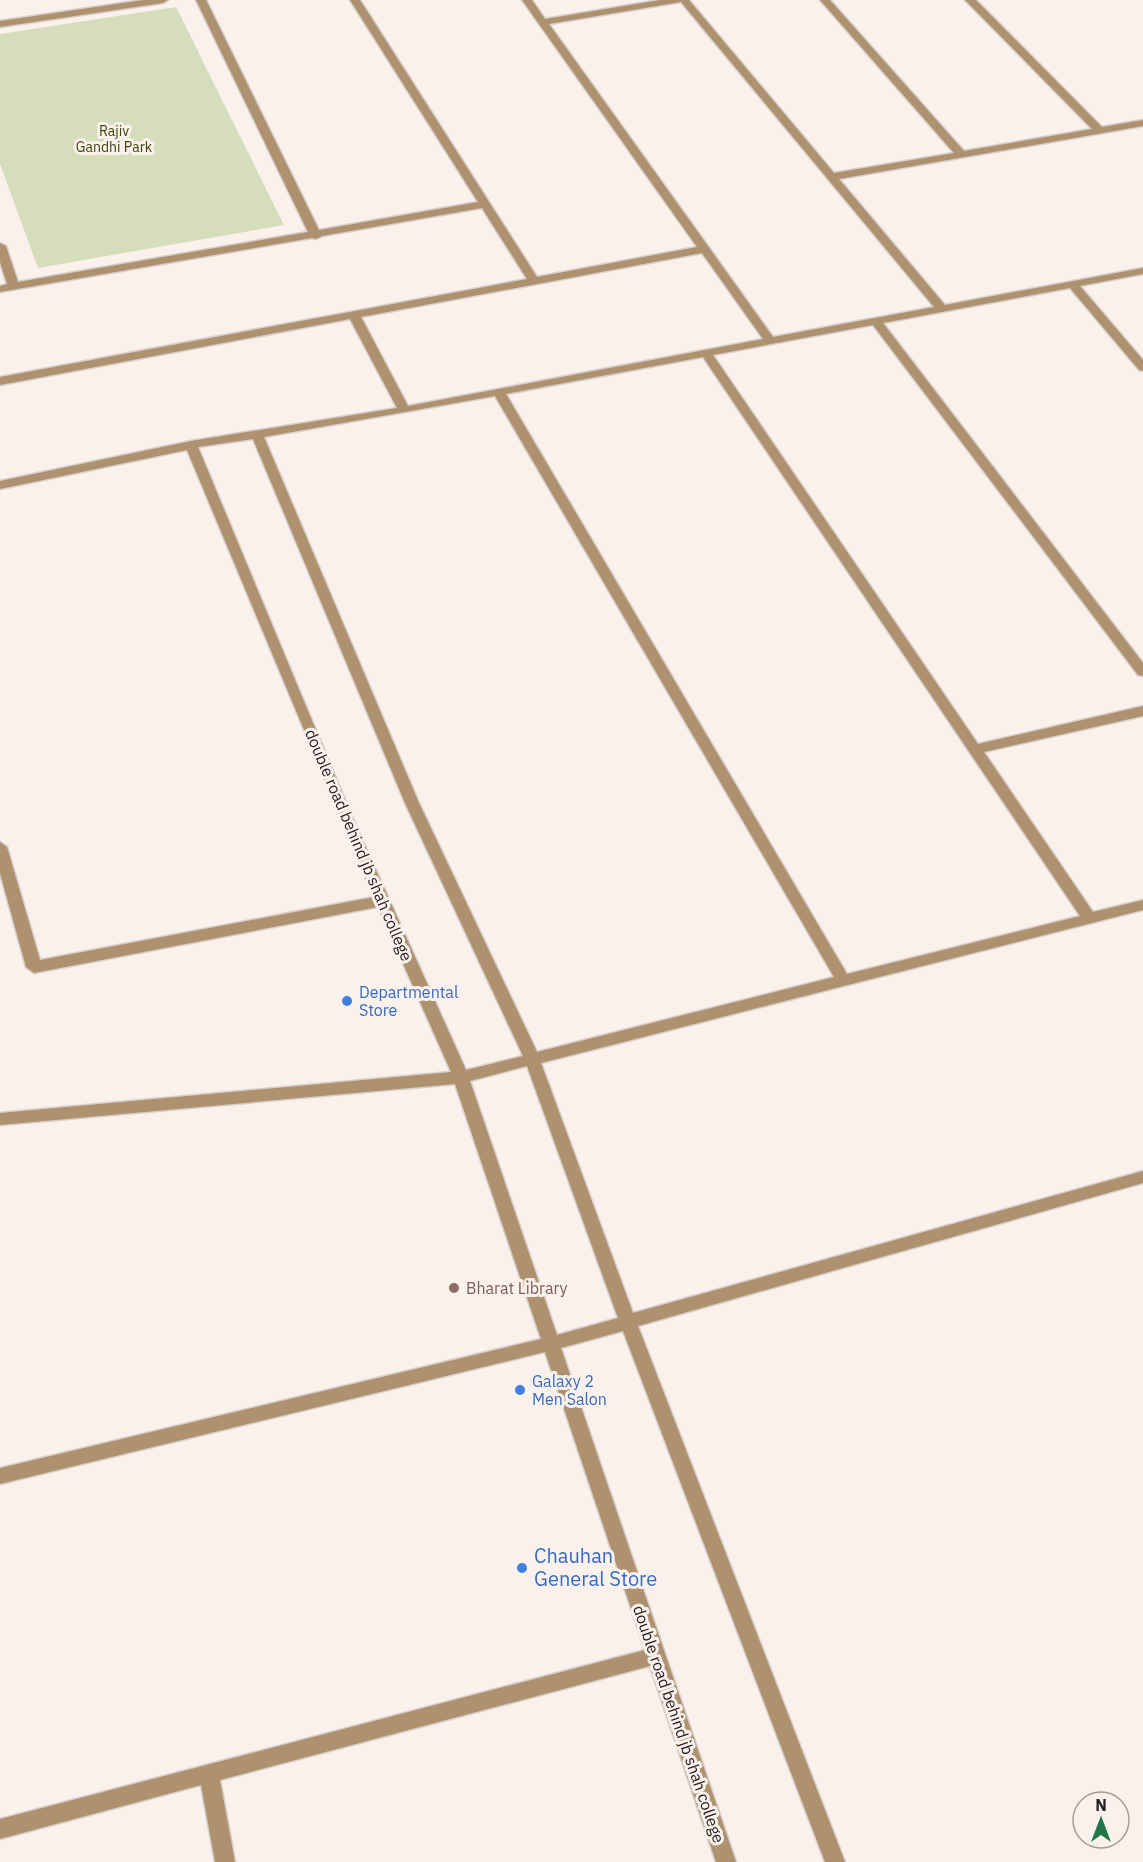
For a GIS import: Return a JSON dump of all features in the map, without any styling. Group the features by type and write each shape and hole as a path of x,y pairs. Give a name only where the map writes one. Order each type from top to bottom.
{"street":[{"path":"0,24 163,0"},
{"path":"201,0 316,236"},
{"path":"355,0 534,281"},
{"path":"527,0 770,341"},
{"path":"543,22 678,0"},
{"path":"684,0 942,309"},
{"path":"825,0 962,154"},
{"path":"970,0 1099,130"},
{"path":"832,177 1143,123"},
{"path":"0,289 316,236 485,204"},
{"path":"0,246 14,287"},
{"path":"0,381 704,249"},
{"path":"0,485 191,445 500,393 1143,271"},
{"path":"1072,284 1143,367"},
{"path":"354,315 404,410"},
{"path":"876,322 1143,672"},
{"path":"706,353 1089,918"},
{"path":"500,393 843,980"},
{"path":"257,434 412,803 532,1059 628,1322 836,1862"},
{"name":"double road behind jb shah college","path":"191,445 383,901 461,1077 726,1862"},
{"path":"975,749 1143,711"},
{"path":"0,847 34,967 383,901"},
{"path":"0,1119 461,1077 1143,905"},
{"path":"0,1476 550,1344 1143,1177"},
{"path":"0,1829 656,1656"},
{"path":"208,1773 225,1862"}],"green space":[{"name":"Rajiv Gandhi Park","path":"176,7 284,225 38,268 0,164 0,34"}],"place":[{"name":"Departmental Store","path":"347,1001"},
{"name":"Bharat Library","path":"454,1288"},
{"name":"Galaxy 2 Men Salon","path":"520,1390"},
{"name":"Chauhan General Store","path":"522,1568"}]}
